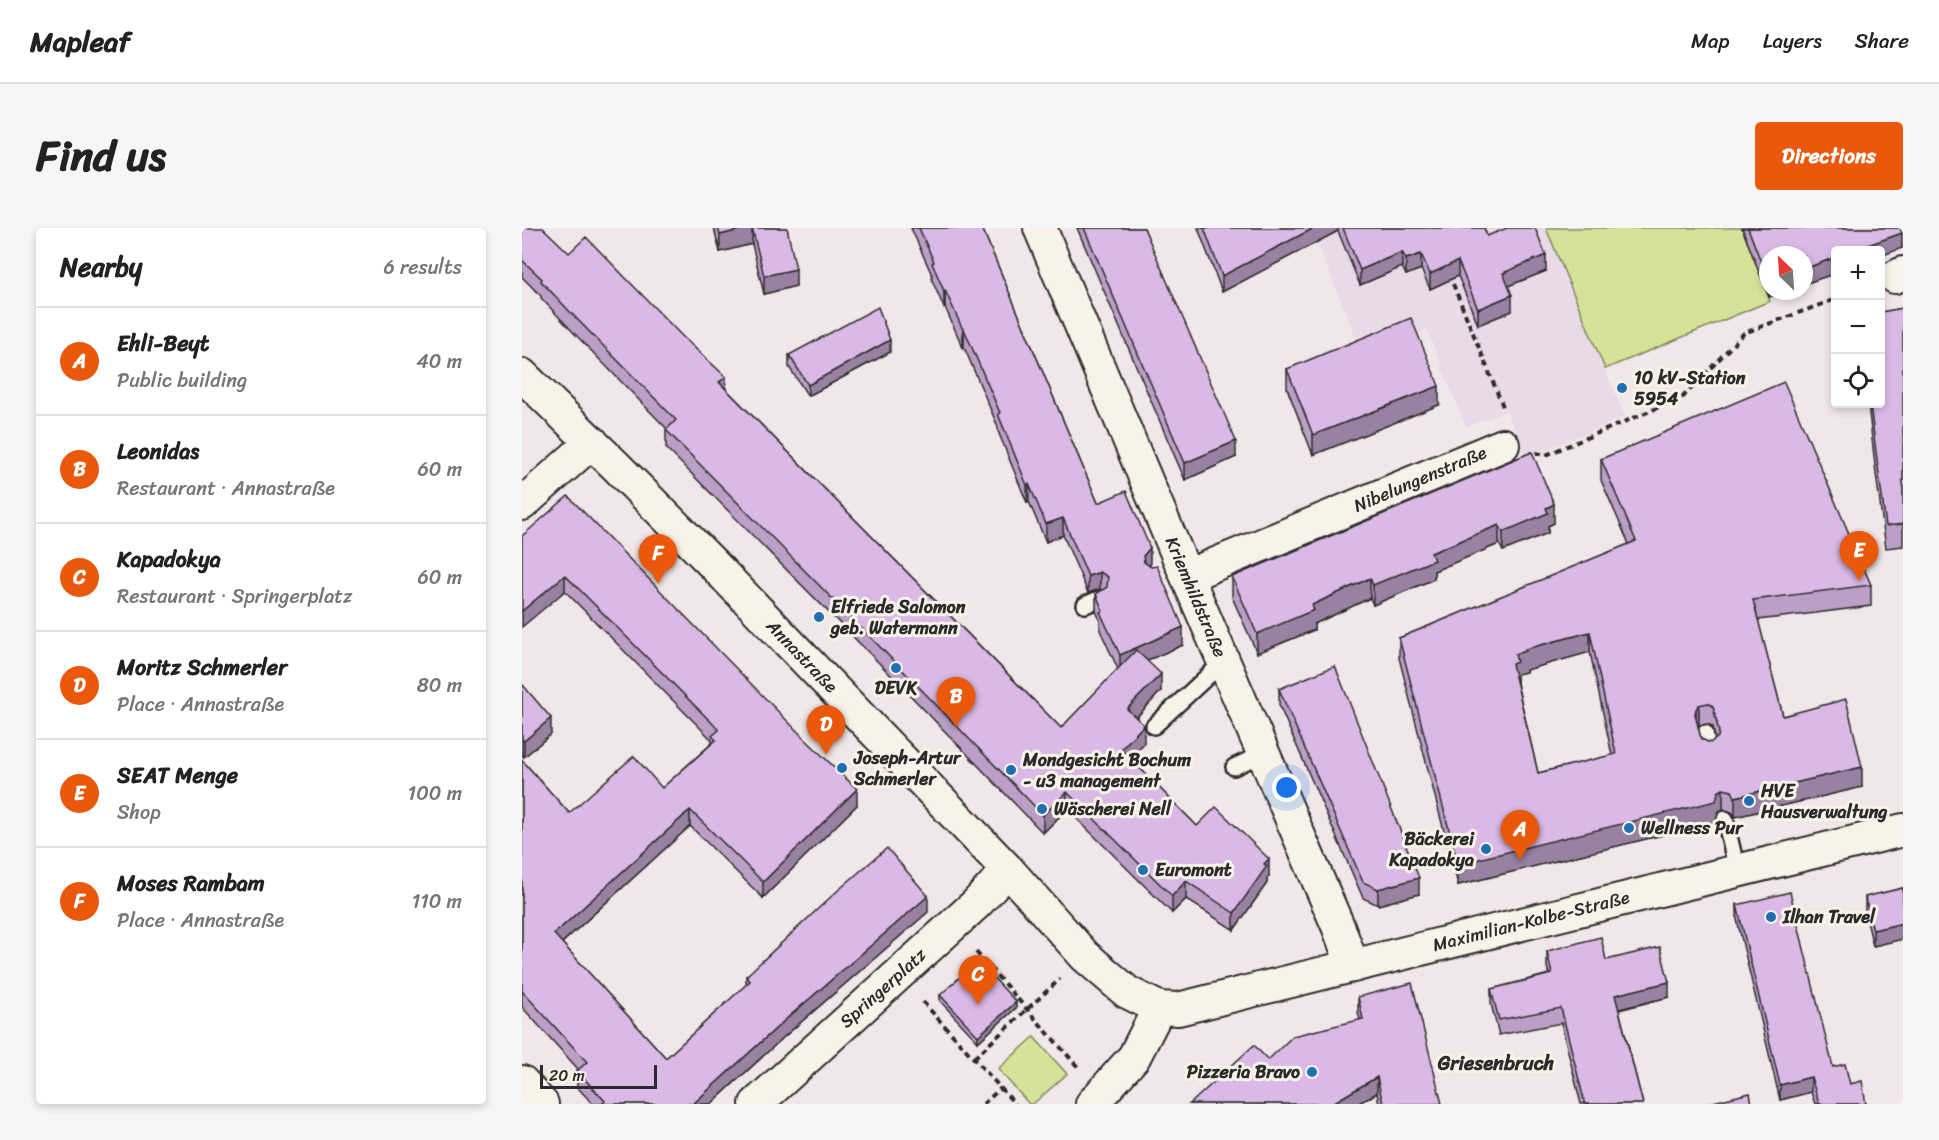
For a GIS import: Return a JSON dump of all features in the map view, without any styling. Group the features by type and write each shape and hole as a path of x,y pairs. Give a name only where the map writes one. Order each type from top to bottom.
{"street":[{"name":"Kriemhildstraße","path":"1040,228 1180,569 1224,661 1353,966"},
{"name":"Annastraße","path":"522,375 716,567 1008,870 1085,956 1127,992 1160,1008"},
{"path":"522,504 592,442"},
{"name":"Nibelungenstraße","path":"1180,569 1503,445"},
{"name":"Maximilian-Kolbe-Straße","path":"1160,1008 1178,1009 1903,830"},
{"name":"Springerplatz","path":"756,1104 975,904 1008,870"},
{"path":"1097,1099 1134,1057 1160,1008"},
{"path":"522,1082 542,1104"}],"lane":[{"path":"1154,726 1224,661"},
{"path":"1704,733 1709,753"},
{"path":"1234,766 1264,753"},
{"path":"1725,819 1737,870"}],"path":[{"path":"1453,284 1504,408 1503,445"},
{"name":"Nibelungenstraße","path":"1503,445 1546,455 1683,397 1744,333 1833,300"},
{"path":"951,925 1028,1011 1097,1099"},
{"path":"974,1058 1028,1011 1085,956"},
{"path":"898,974 1015,1104"},
{"path":"982,1104 1001,1088"}],"shaded area":[{"path":"1344,228 1546,228 1625,417 1527,457 1506,411 1466,427 1427,330 1364,358 1317,242"}],"green space":[{"path":"1546,228 1742,228 1759,272 1759,300 1770,301 1605,369"},
{"path":"1034,1037 1067,1074 1033,1104 1029,1104 998,1069"}],"building":[{"path":"522,228 543,228 569,253 586,237 683,337 726,377 719,382 1061,728 1136,650 1161,674 1127,709 1144,725 1121,749 1197,826 1216,807 1269,859 1264,864 1267,866 1234,913 1186,881 1172,896 1067,792 1043,815 666,430 676,420 522,260"},
{"path":"718,228 747,228 720,235"},
{"path":"752,228 787,228 796,269 764,276"},
{"path":"919,228 982,228 1098,503 1126,491 1150,548 1143,556 1144,562 1151,567 1157,566 1183,627 1120,655 1100,612 1103,611 1096,594 1107,587 1108,577 1100,572 1088,576 1063,518 1046,524 1029,484 1027,485 998,414 1000,413 964,329 944,291"},
{"path":"1084,228 1144,228 1236,441 1185,463"},
{"path":"1204,228 1314,228 1222,276"},
{"path":"1343,228 1484,228 1487,236 1507,228 1535,228 1546,255 1503,273 1512,295 1478,309 1458,261 1430,274 1421,254 1406,259 1402,252 1360,270"},
{"path":"1748,228 1900,228 1902,233 1865,246 1831,246 1831,259 1813,266 1813,246 1759,246 1759,257"},
{"path":"878,307 890,340 808,385 789,355"},
{"path":"1903,308 1903,524 1886,526 1871,408 1885,408 1885,311"},
{"path":"1411,318 1439,386 1313,435 1287,369"},
{"path":"1784,382 1871,585 1753,600 1783,716 1846,699 1862,767 1735,797 1732,791 1723,789 1718,792 1716,801 1458,864 1399,638 1636,541 1601,459","holes":["1590,632 1616,754 1538,773 1512,664 1517,662 1515,654 1526,651 1525,649","1708,703 1713,706 1719,732 1718,737 1710,743 1701,739 1695,714 1699,705"]},
{"path":"1532,452 1554,504 1546,508 1548,513 1503,532 1499,525 1431,553 1434,560 1373,585 1370,578 1312,605 1314,610 1257,634 1232,577"},
{"path":"568,496 802,736 857,789 763,882 690,810 554,934 666,1058 750,981 746,976 887,848 928,896 785,1020 693,1104 604,1104 605,1101 577,1071 587,1062 522,991 522,760 569,813 634,756 662,788 716,740 712,736 719,730 565,575 522,611 522,536"},
{"path":"1335,666 1419,878 1378,889 1363,882 1279,689"},
{"path":"522,684 551,718 524,741 522,739"},
{"path":"1903,888 1903,923 1873,930 1865,897"},
{"path":"1790,892 1833,1067 1845,1064 1850,1084 1862,1081 1866,1104 1819,1104 1811,1077 1780,1085 1737,905"},
{"path":"1601,937 1606,960 1660,947 1669,982 1615,995 1643,1104 1585,1104 1561,1008 1499,1020 1491,989 1552,974 1547,951"},
{"path":"978,961 1016,1002 978,1036 940,995"},
{"path":"1412,983 1442,1104 1383,1104 1377,1077 1331,1104 1190,1104 1254,1045 1268,1060 1293,1036 1363,1019 1358,997"},
{"path":"1750,1093 1752,1104 1705,1104"}],"place":[{"name":"10 kV-Station 5954","path":"1622,388"},
{"name":"SEAT Menge","path":"1859,581"},
{"name":"Moses Rambam","path":"658,584"},
{"name":"Elfriede Salomon geb. Watermann","path":"819,617"},
{"name":"DEVK","path":"896,668"},
{"name":"Leonidas","path":"956,727"},
{"name":"Moritz Schmerler","path":"826,755"},
{"name":"Joseph-Artur Schmerler","path":"842,768"},
{"name":"Mondgesicht Bochum - u3 management","path":"1011,770"},
{"name":"HVE Hausverwaltung","path":"1749,801"},
{"name":"Wäscherei Nell","path":"1042,809"},
{"name":"Wellness Pur","path":"1629,828"},
{"name":"Bäckerei Kapadokya","path":"1486,849"},
{"name":"Ehli-Beyt","path":"1520,860"},
{"name":"Euromont","path":"1143,870"},
{"name":"Ilhan Travel","path":"1771,917"},
{"name":"Kapadokya","path":"978,1005"},
{"name":"Pizzeria Bravo","path":"1312,1072"}],"district":[{"name":"Griesenbruch","path":"1496,1063"}]}
